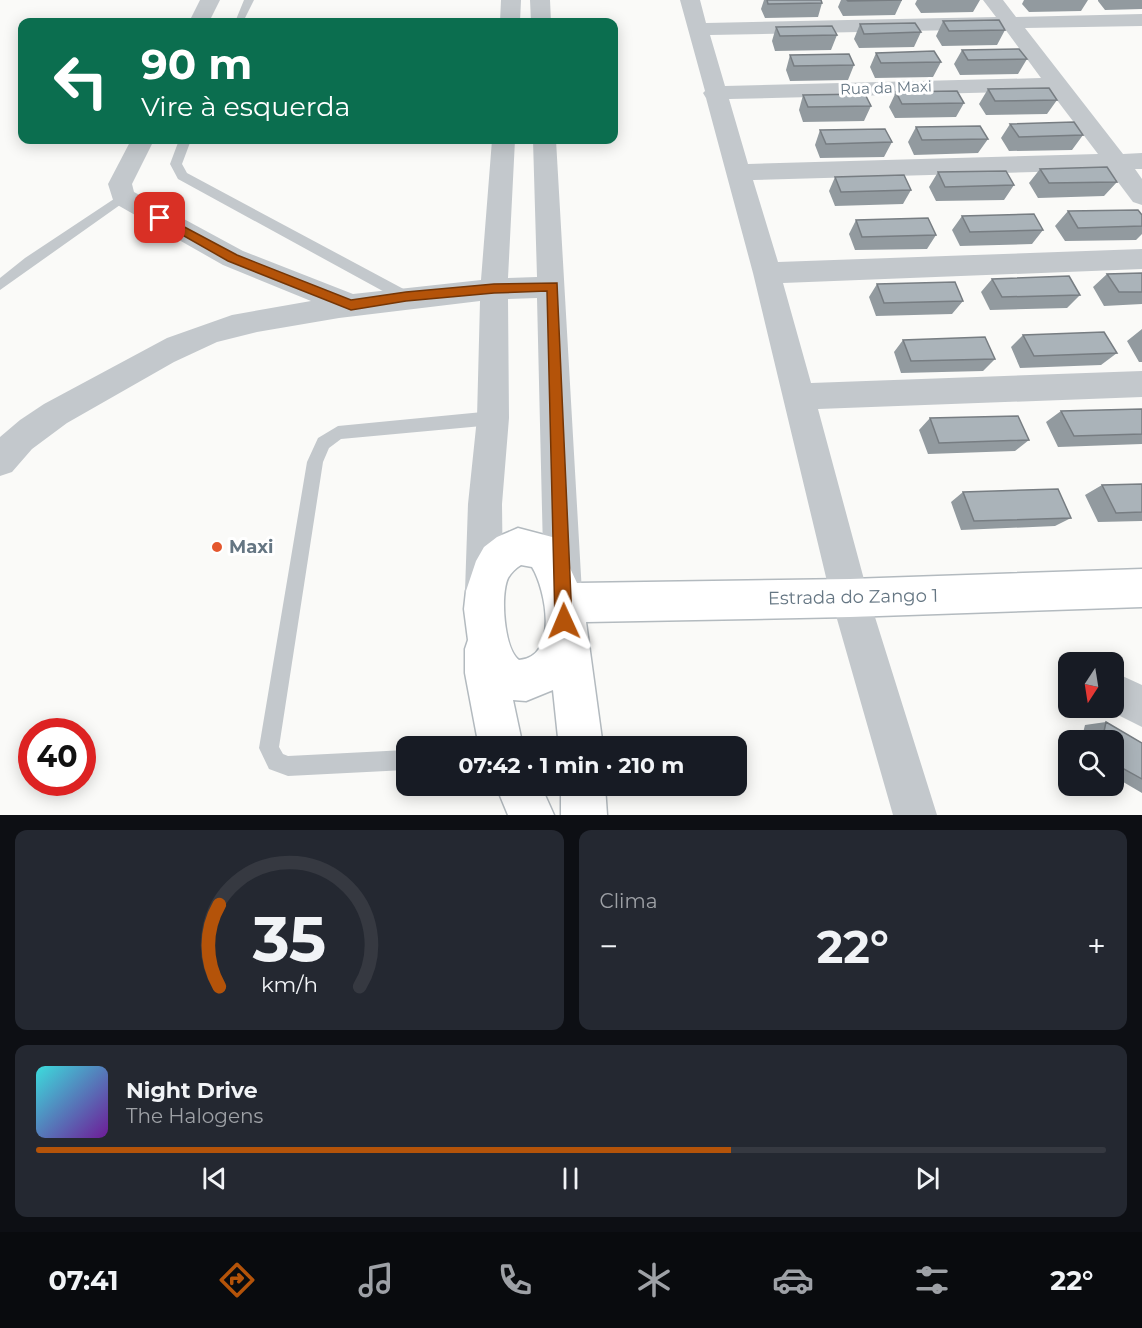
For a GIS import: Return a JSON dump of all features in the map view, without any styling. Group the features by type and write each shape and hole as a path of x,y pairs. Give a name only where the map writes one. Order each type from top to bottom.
{"street":[{"path":"201,18 210,0"},
{"path":"510,18 511,0"},
{"path":"540,0 541,18"},
{"path":"690,0 714,93 767,273 850,598 915,815"},
{"path":"993,0 1142,196"},
{"path":"698,29 1142,20"},
{"name":"Rua da Maxi","path":"714,93 1057,84"},
{"path":"140,144 120,184 123,198 232,258 351,305"},
{"path":"499,736 486,673 484,504 494,418 494,288 503,144"},
{"path":"545,144 564,603 563,640 557,661 548,673 517,680 506,677 495,663 489,644 484,603 489,576 504,552 518,546 543,551 555,570 564,603 580,736"},
{"path":"739,172 1142,161"},
{"path":"767,273 1142,259"},
{"path":"0,461 10,448 39,423 178,346 208,333 243,323 406,297 494,288 552,286"},
{"path":"798,397 1142,384"},
{"name":"Estrada do Zango 1","path":"564,603 850,598 1142,588"},
{"path":"522,796 531,815"},
{"path":"583,796 584,815"}],"lane":[{"path":"241,18 249,0"},
{"path":"183,144 176,164 182,176 406,297"},
{"path":"0,285 30,261 123,198"},
{"path":"396,761 288,766 276,762 269,748 315,462 323,442 338,434 494,418"}],"building":[{"path":"767,0 821,0 822,3 768,4"},
{"path":"847,0 902,0 848,1"},
{"path":"999,20 1005,30 949,31 943,21"},
{"path":"915,23 921,32 864,34 860,24"},
{"path":"832,26 837,35 780,36 776,27"},
{"path":"1019,49 1027,59 968,60 962,50"},
{"path":"934,51 941,62 881,63 876,53"},
{"path":"849,54 854,65 794,66 790,55"},
{"path":"1049,88 1057,100 995,101 988,89"},
{"path":"957,91 964,103 902,104 896,92"},
{"path":"865,94 871,106 808,107 803,95"},
{"path":"1074,122 1083,135 1019,137 1010,124"},
{"path":"980,126 988,139 922,140 916,127"},
{"path":"885,129 892,142 826,144 820,130"},
{"path":"1107,167 1117,182 1049,183 1040,169"},
{"path":"1006,171 1014,185 945,187 938,172"},
{"path":"904,175 911,190 841,192 835,177"},
{"path":"1138,210 1142,215 1142,226 1078,228 1068,211"},
{"path":"1034,214 1043,230 970,232 962,216"},
{"path":"928,218 936,235 862,237 856,220"},
{"path":"1142,273 1142,292 1119,292 1107,274"},
{"path":"1069,276 1080,295 1002,297 992,279"},
{"path":"955,282 963,301 884,303 877,284"},
{"path":"1104,332 1117,353 1034,356 1023,335"},
{"path":"985,337 995,359 911,361 903,340"},
{"path":"1142,409 1142,434 1074,436 1061,411"},
{"path":"1018,416 1029,440 939,443 930,418"},
{"path":"1142,484 1142,512 1116,513 1102,485"},
{"path":"1058,489 1071,518 974,521 963,492"},
{"path":"1106,722 1120,730 1104,730"},
{"path":"1124,732 1142,743 1142,779 1124,769"}],"place":[{"name":"Maxi","path":"217,547"}],"route":[{"path":"160,218 232,258 351,305 494,288 552,286 564,621"}]}
